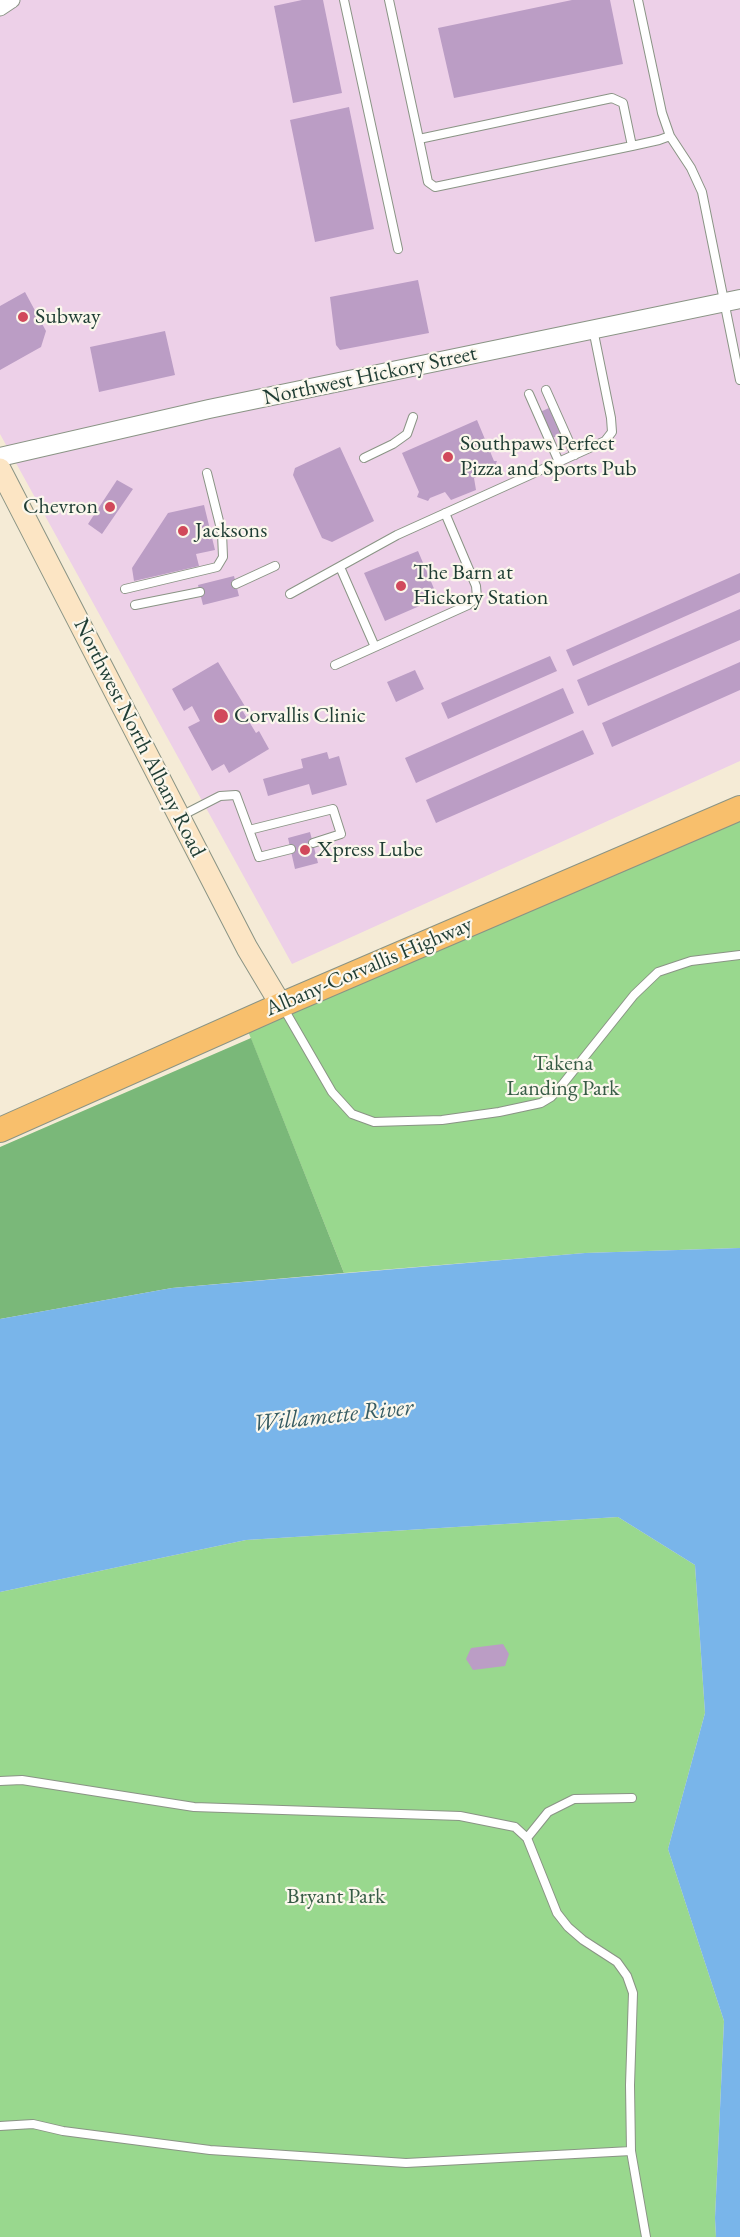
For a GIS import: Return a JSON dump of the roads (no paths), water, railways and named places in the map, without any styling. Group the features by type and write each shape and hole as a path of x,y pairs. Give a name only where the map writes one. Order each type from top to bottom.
{"highway":[{"name":"Albany-Corvallis Highway","path":"0,1130 281,1005 740,808"}],"main road":[{"name":"Northwest North Albany Road","path":"0,469 247,948 281,1005"}],"street":[{"path":"0,8 12,0"},
{"name":"Northwest Hickory Street","path":"0,457 122,428 733,300"}],"lane":[{"path":"344,0 398,249"},
{"path":"389,0 428,182 435,187 659,141 670,136"},
{"path":"638,0 662,113 670,136 691,168 702,192 733,300 728,328 740,380"},
{"path":"419,139 612,98 623,103 632,146"},
{"path":"290,594 397,535 605,441 612,432 611,418 593,329"},
{"path":"546,390 575,455"},
{"path":"529,394 559,462"},
{"path":"364,458 393,444 407,434 413,417"},
{"path":"124,590 217,567 223,557 222,533 207,473"},
{"path":"335,665 468,605 477,597 476,586 445,513"},
{"path":"236,584 275,566"},
{"path":"340,567 375,647"},
{"path":"135,605 200,592"},
{"path":"179,816 220,796 236,795 259,857 291,849"},
{"path":"249,830 333,809 341,834 313,843"},
{"path":"281,1005 332,1092 352,1114 374,1122 442,1120 541,1103 562,1085 634,995 658,972 691,960 740,955"},
{"path":"0,1781 22,1780 194,1807 460,1816 515,1827 527,1838 557,1913 583,1940 617,1962 627,1976 633,1993 630,2085 631,2151 646,2237"},
{"path":"527,1838 548,1812 574,1799 632,1798"},
{"path":"0,2126 33,2124 63,2131 210,2150 406,2163 631,2151"}],"water":[{"name":"Willamette River","path":"740,1248 740,2237 716,2237 724,2021 668,1849 705,1713 695,1565 618,1517 246,1540 0,1592 0,1319 172,1288 585,1253"}],"place":[{"name":"Subway","path":"23,317"},
{"name":"Southpaws Perfect Pizza and Sports Pub","path":"448,457"},
{"name":"Chevron","path":"110,507"},
{"name":"Jacksons","path":"183,531"},
{"name":"The Barn at Hickory Station","path":"401,586"},
{"name":"Corvallis Clinic","path":"221,716"},
{"name":"Xpress Lube","path":"305,850"}],"park label":[{"name":"Takena Landing Park","path":"563,1076"},
{"name":"Bryant Park","path":"336,1897"}]}
